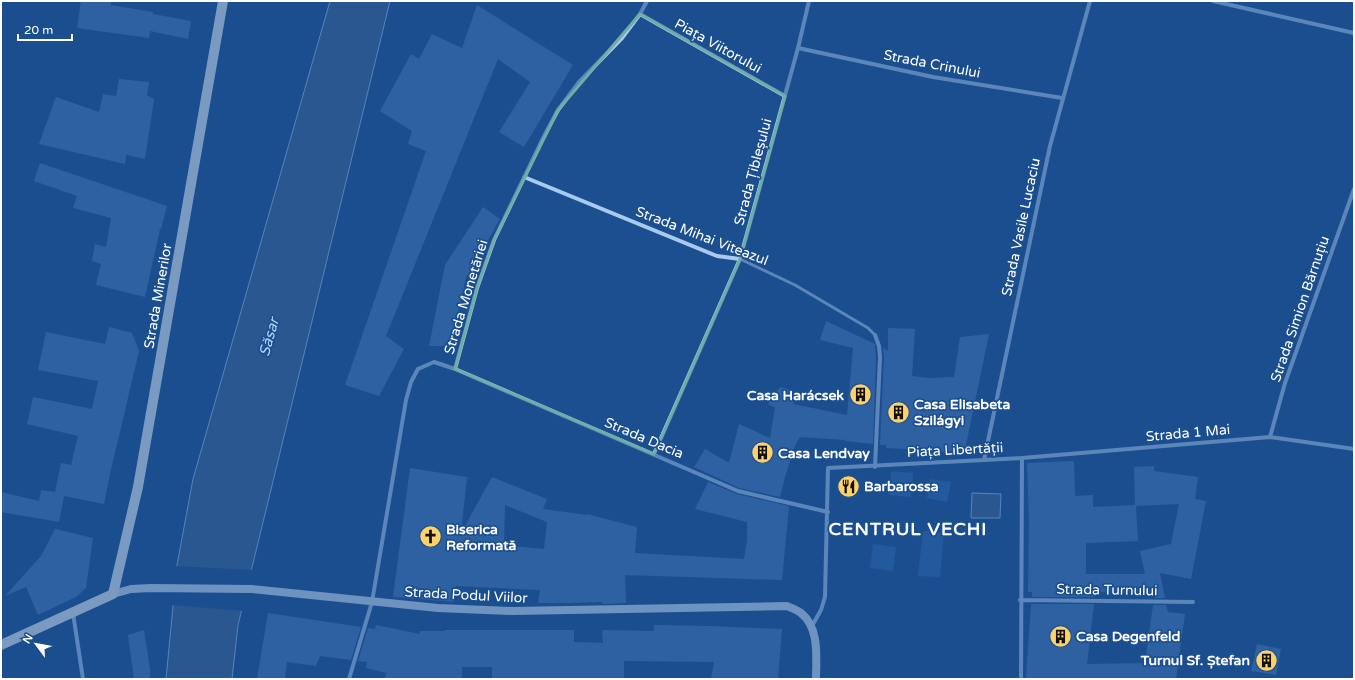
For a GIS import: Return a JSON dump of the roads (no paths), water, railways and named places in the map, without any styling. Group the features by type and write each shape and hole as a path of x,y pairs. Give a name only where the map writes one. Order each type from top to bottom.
{"main road":[{"name":"Strada Minerilor","path":"113,594 138,487 224,1"},
{"name":"Strada Podul Viilor","path":"113,594 131,589 151,588 252,589 438,608 513,611 787,606 802,613 812,626"},
{"path":"1,645 113,594"},
{"path":"812,626 815,637 816,679"}],"street":[{"name":"Strada Monetăriei","path":"349,679 372,602 406,400 411,382 418,369 434,362 455,369 477,288 491,247 543,138 558,110 579,82 622,38 640,14 647,1"},
{"name":"Strada Țibleșului","path":"654,454 740,259 786,96 809,1"},
{"name":"Strada Vasile Lucaciu","path":"984,460 1050,146 1090,1"},
{"path":"1213,1 1354,33"},
{"name":"Piața Viitorului","path":"640,14 786,96"},
{"name":"Strada Crinului","path":"798,48 933,77 1062,98"},
{"name":"Strada Mihai Viteazul","path":"524,176 717,256 740,259"},
{"name":"Strada Simion Bărnuțiu","path":"1270,437 1284,383 1354,189"},
{"name":"Strada Mihai Viteazul","path":"875,335 879,346 880,358 875,466"},
{"name":"Strada Dacia","path":"455,369 738,491 828,512"},
{"name":"Strada 1 Mai","path":"1022,458 1270,437 1354,449"},
{"name":"Piața Libertății","path":"812,626 821,610 825,597 828,468 1022,458 1020,679"},
{"name":"Strada Turnului","path":"1021,599 1193,602"},
{"path":"73,613 83,679"}],"lane":[{"name":"Strada Mihai Viteazul","path":"740,259 795,285 868,328 875,335"}],"water":[{"name":"Săsar","path":"330,1 390,1 238,625 232,679 166,679 177,565 193,479"},
{"path":"972,493 1001,494 1000,518 971,518"}],"place":[{"name":"Casa Harácsek","path":"860,395"},
{"name":"Casa Elisabeta Szilágyi","path":"898,412"},
{"name":"Casa Lendvay","path":"762,453"},
{"name":"Barbarossa","path":"849,486"},
{"name":"Biserica Reformată","path":"431,537"},
{"name":"Casa Degenfeld","path":"1060,636"},
{"name":"Turnul Sf. Ștefan","path":"1266,660"}],"district":[{"name":"CENTRUL VECHI","path":"908,529"}]}
